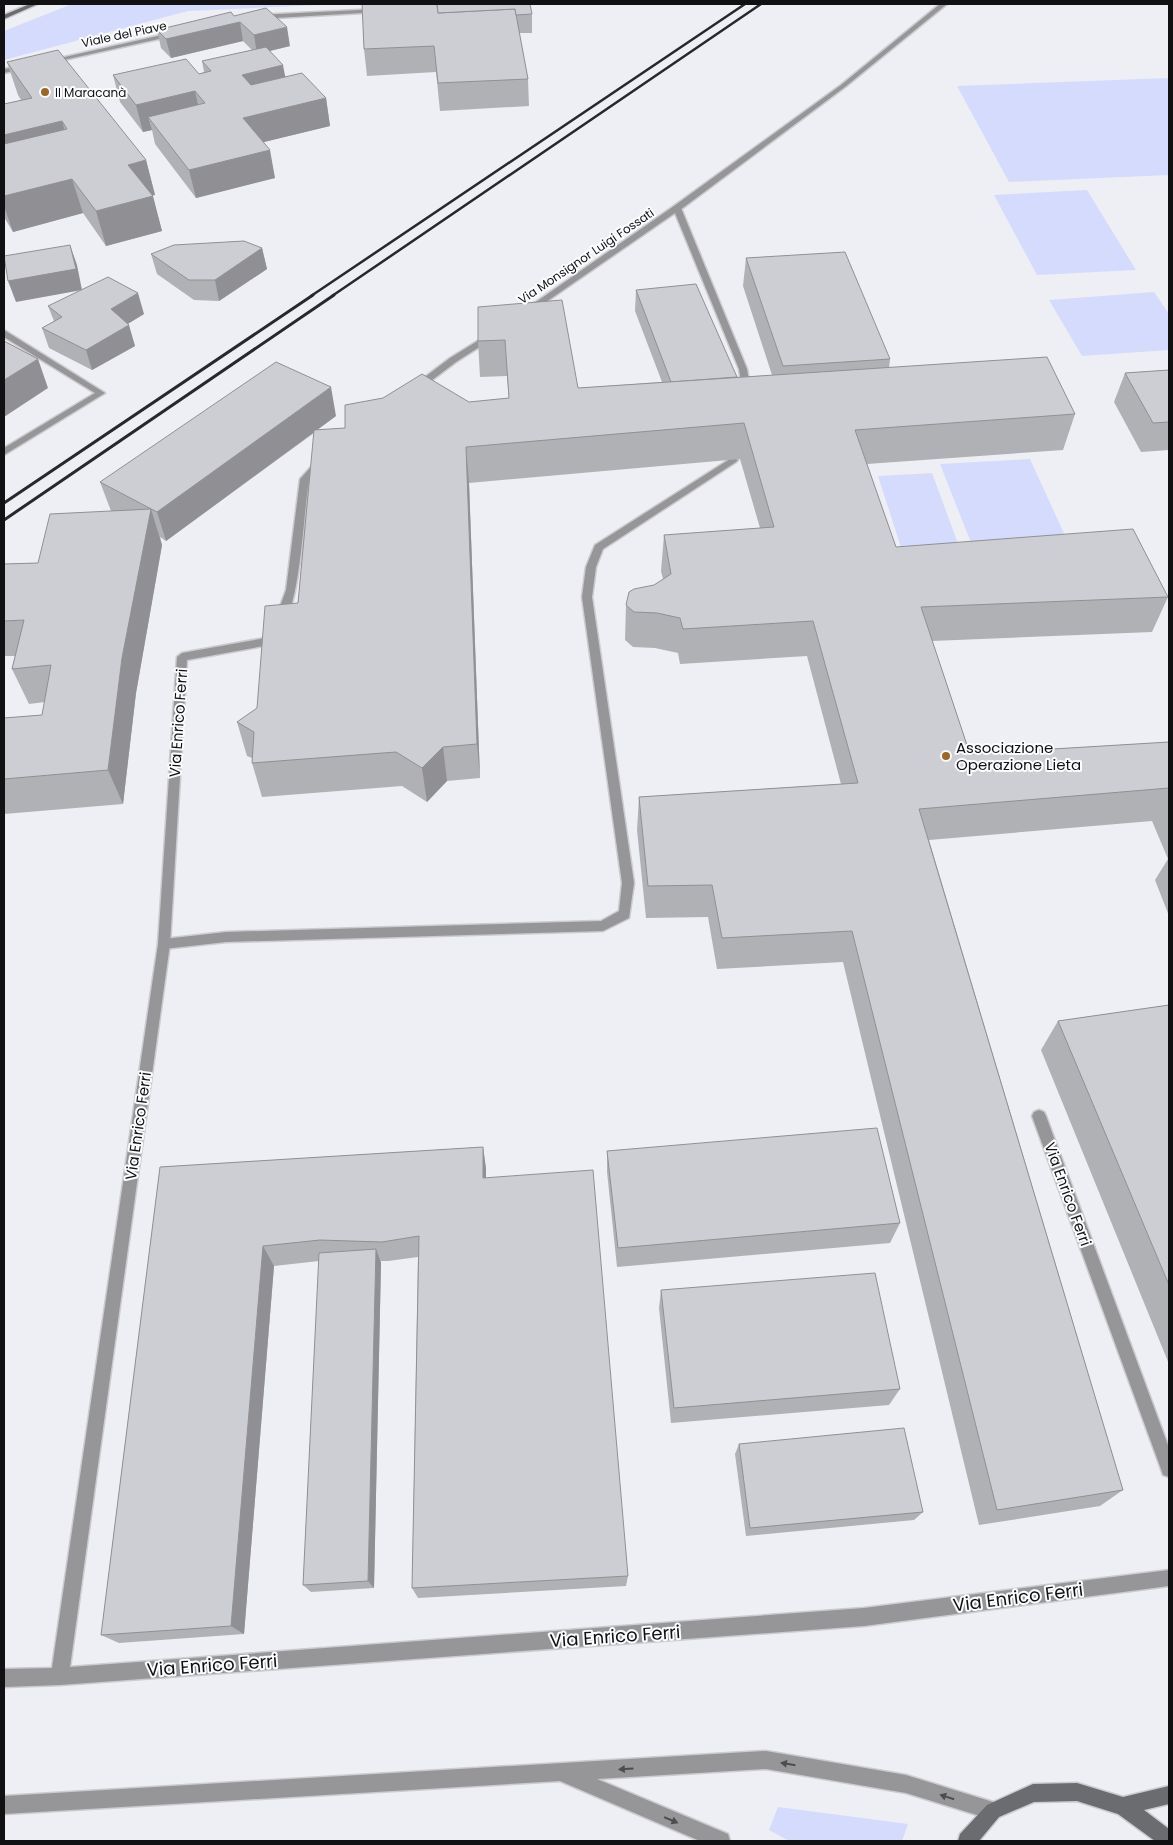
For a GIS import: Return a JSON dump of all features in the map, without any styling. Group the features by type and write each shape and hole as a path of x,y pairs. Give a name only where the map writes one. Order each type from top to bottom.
{"main road":[{"path":"4,16 35,4"},
{"path":"967,1841 993,1811 1033,1793 1078,1792 1123,1806 1169,1840"},
{"path":"1123,1806 1169,1795"}],"street":[{"name":"Via Monsignor Luigi Fossati","path":"516,319 677,208 843,86 944,4"},
{"path":"251,18 386,11"},
{"name":"Viale del Piave","path":"42,63 184,32"},
{"path":"4,71 32,65"},
{"path":"677,208 743,368 747,395 744,400"},
{"path":"405,397 453,360 500,329"},
{"path":"4,333 101,393 4,452"},
{"name":"Via Enrico Ferri","path":"60,1676 164,944 182,657 271,634 281,618 291,590 305,479 326,457"},
{"path":"164,944 226,937 603,926 625,914 628,883 587,598 592,567 599,547 733,460"},
{"name":"Via Enrico Ferri","path":"1039,1116 1169,1469"},
{"name":"Via Enrico Ferri","path":"4,1678 60,1676 864,1617 1169,1578"},
{"path":"4,1805 766,1760 906,1784 993,1811"},
{"path":"562,1773 721,1841"}],"shaded area":[{"path":"72,4 342,4 188,11 4,60 4,31"},
{"path":"1169,78 1169,175 1009,182 957,86"},
{"path":"1087,190 1136,270 1037,275 994,195"},
{"path":"1154,292 1169,314 1169,350 1082,356 1049,300"},
{"path":"1030,459 1077,562 981,568 940,464"},
{"path":"932,473 967,568 909,572 878,476"},
{"path":"778,1807 908,1824 902,1841 789,1841 769,1830"}],"building":[{"path":"362,4 437,4 438,13 515,9 528,79 438,83 434,46 364,49"},
{"path":"437,4 530,4 532,14 516,15 515,9 438,13"},
{"path":"266,8 287,27 254,35 240,22 166,39 157,30 231,12 234,16"},
{"path":"266,47 283,65 242,75 251,85 302,73 326,98 243,118 270,150 189,170 148,117 205,103 195,91 136,105 113,75 186,59 199,74 211,71 202,61"},
{"path":"58,50 146,160 128,165 153,196 96,211 72,179 4,196 4,144 67,129 62,121 4,135 4,104 32,98 7,62"},
{"path":"244,241 262,248 215,280 189,280 151,254 174,245"},
{"path":"70,245 76,269 8,281 4,256"},
{"path":"845,252 890,359 783,366 746,258"},
{"path":"108,277 138,293 111,309 129,325 86,350 42,328 62,317 48,306"},
{"path":"696,284 737,377 671,382 636,290"},
{"path":"562,300 578,388 1047,357 1075,414 855,430 896,547 1133,529 1168,597 921,607 970,754 1169,742 1169,788 919,809 1123,1490 997,1510 852,931 722,938 712,885 648,886 639,797 858,783 813,621 683,629 680,618 657,613 634,612 626,605 629,592 634,589 654,585 671,574 664,535 774,527 744,423 466,447 477,744 443,747 422,768 396,752 252,763 254,732 237,722 257,708 265,606 298,603 314,430 345,428 345,405 383,398 422,374 469,402 509,398 505,340 478,341 478,307"},
{"path":"4,341 38,359 4,380"},
{"path":"276,362 331,387 157,512 100,482"},
{"path":"1169,370 1169,422 1153,423 1125,373"},
{"path":"151,509 122,658 108,770 4,779 4,718 42,715 51,665 12,669 24,620 4,621 4,564 38,563 50,514"},
{"path":"1169,1005 1169,1285 1058,1021"},
{"path":"877,1128 900,1223 618,1248 607,1151"},
{"path":"483,1147 483,1178 593,1170 628,1576 412,1588 419,1236 382,1242 320,1240 263,1246 231,1626 101,1635 160,1167"},
{"path":"376,1249 368,1581 303,1585 319,1253"},
{"path":"875,1273 900,1389 674,1408 661,1290"},
{"path":"904,1428 923,1512 750,1528 739,1444"}],"railway":[{"path":"311,296 745,4"},
{"path":"332,296 761,4"},
{"path":"4,503 313,295"},
{"path":"4,520 334,295"}],"place":[{"name":"Il Maracanà","path":"45,92"},
{"name":"Associazione Operazione Lieta","path":"946,756"}]}
